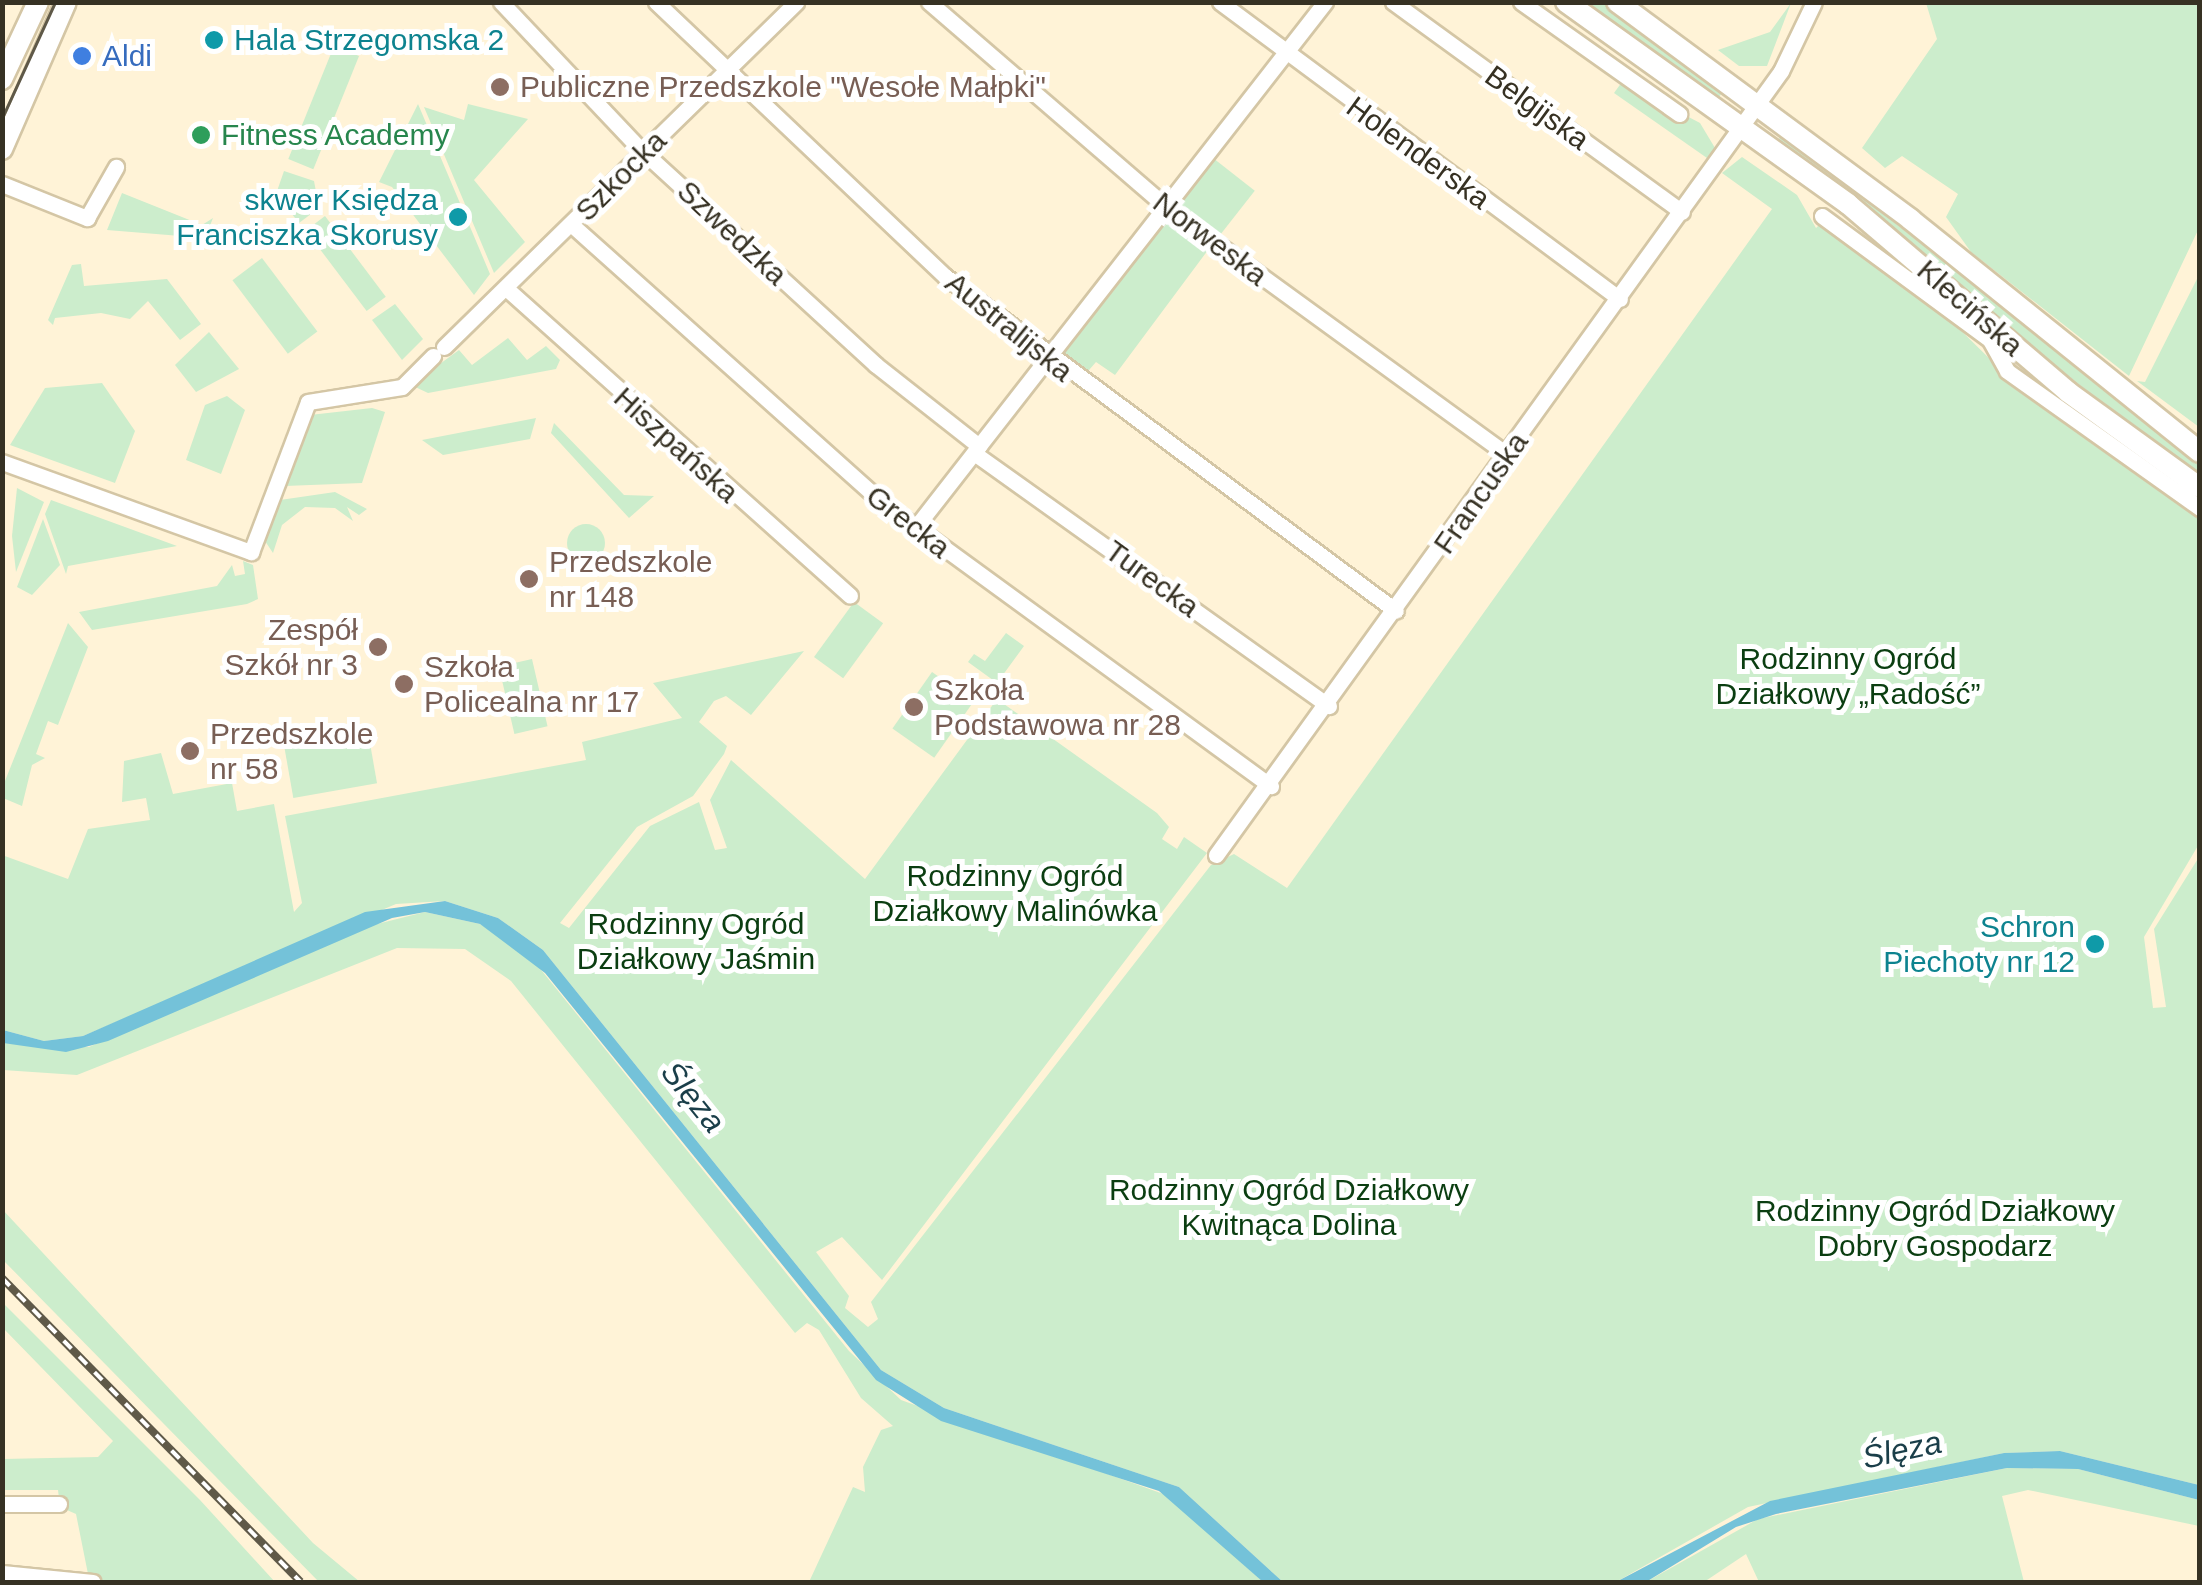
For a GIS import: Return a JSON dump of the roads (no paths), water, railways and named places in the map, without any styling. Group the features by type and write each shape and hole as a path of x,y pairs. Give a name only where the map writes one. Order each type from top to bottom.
{"main road":[{"path":"2,80 38,2"},
{"path":"2,149 66,2"},
{"name":"Klecińska","path":"1566,2 1741,126 2200,488"},
{"name":"Klecińska","path":"1617,2 1757,105 2200,452"}],"street":[{"name":"Szwedzka","path":"501,2 644,152 876,365 976,449"},
{"name":"Australijska","path":"656,2 725,73 1046,358 1396,611"},
{"name":"Szkocka","path":"2,462 251,552 308,402 402,387 508,289 796,2"},
{"name":"Norweska","path":"928,2 1165,206 1508,454"},
{"name":"Holenderska","path":"1220,2 1284,54 1620,299"},
{"path":"915,528 1325,2"},
{"name":"Belgijska","path":"1392,2 1682,212"},
{"path":"1520,2 1679,114"},
{"name":"Francuska","path":"1216,855 1329,706 1682,212 1757,105 1814,2"},
{"path":"2,184 88,218 116,167"},
{"path":"1822,216 1976,329 2007,371 2200,508"},
{"name":"Grecka","path":"572,226 753,395 915,528 1271,786"},
{"name":"Hiszpańska","path":"508,289 850,596"},
{"name":"Turecka","path":"976,449 1329,706"},
{"path":"2,1504 58,1504"},
{"path":"2,1572 93,1582"}],"water":[{"path":"445,901 498,918 543,950 881,1370 944,1408 1179,1487 1283,1582 1263,1582 1159,1491 941,1421 876,1380 545,973 480,924 425,912 392,918 108,1041 66,1052 3,1043 3,1030 44,1041 83,1036 365,912"},
{"path":"2060,1451 2199,1485 2199,1500 2078,1469 2007,1468 1776,1514 1736,1527 1646,1582 1616,1582 1770,1501 2004,1453"}],"tram line":[{"path":"2,118 55,2"}],"railway":[{"path":"2,1278 301,1582"}],"place":[{"name":"Hala Strzegomska 2","path":"214,40"},
{"name":"Aldi","path":"82,56"},
{"name":"Publiczne Przedszkole \"Wesołe Małpki\"","path":"500,87"},
{"name":"Fitness Academy","path":"201,135"},
{"name":"skwer Księdza Franciszka Skorusy","path":"458,217"},
{"name":"Przedszkole nr 148","path":"529,579"},
{"name":"Zespół Szkół nr 3","path":"378,647"},
{"name":"Szkoła Policealna nr 17","path":"404,684"},
{"name":"Szkoła Podstawowa nr 28","path":"914,707"},
{"name":"Przedszkole nr 58","path":"190,751"},
{"name":"Schron Piechoty nr 12","path":"2095,944"}],"park label":[{"name":"Rodzinny Ogród Działkowy „Radość”","path":"1848,676"},
{"name":"Rodzinny Ogród Działkowy Malinówka","path":"1015,893"},
{"name":"Rodzinny Ogród Działkowy Jaśmin","path":"696,941"},
{"name":"Rodzinny Ogród Działkowy Kwitnąca Dolina","path":"1289,1207"},
{"name":"Rodzinny Ogród Działkowy Dobry Gospodarz","path":"1935,1228"}],"water label":[{"name":"Ślęza","path":"693,1097"},
{"name":"Ślęza","path":"1902,1450"}]}
